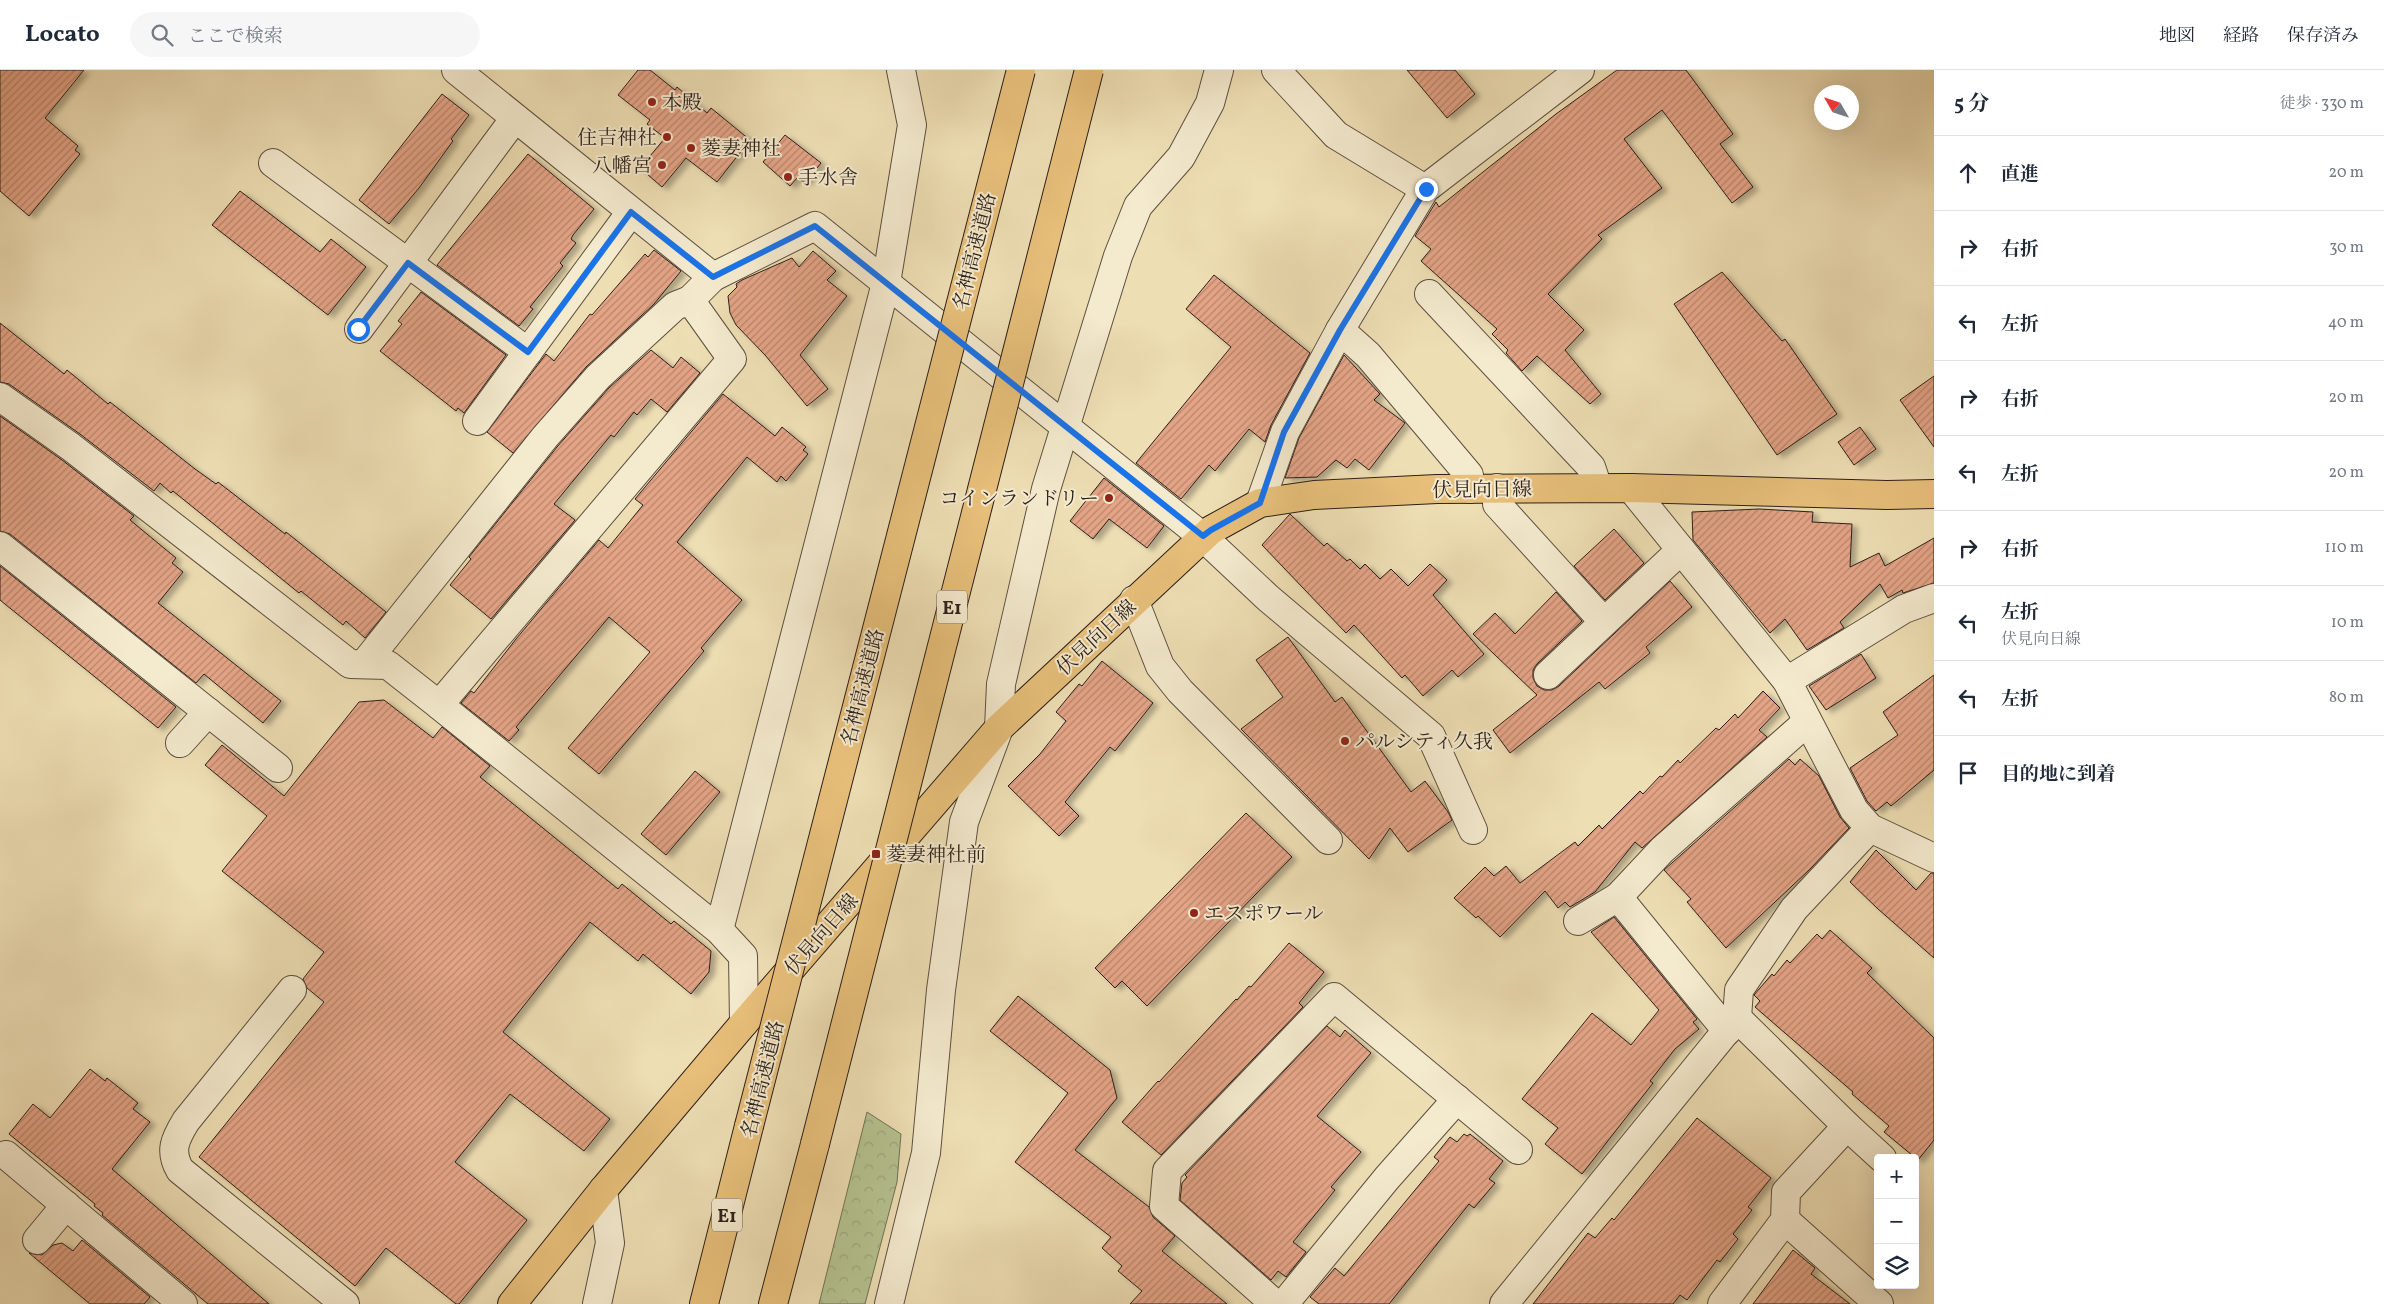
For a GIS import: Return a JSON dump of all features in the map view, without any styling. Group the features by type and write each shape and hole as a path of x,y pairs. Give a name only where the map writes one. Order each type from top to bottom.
{"main road":[{"name":"名神高速道路","path":"704,1304 1020,70"},
{"name":"E1","path":"773,1304 1089,70"},
{"name":"伏見向日線","path":"512,1304 603,1190 744,1023 999,728 1211,530 1260,503 1314,495 1498,488 1631,488 1887,495 1934,494"}],"street":[{"path":"456,70 713,277"},
{"path":"719,930 886,283 912,124 901,70"},
{"path":"889,1304 926,1153 940,990 964,822 999,728 1001,684 1046,490 1118,256 1138,206 1182,157 1210,103 1219,70"},
{"path":"1276,70 1336,135 1426,189"},
{"path":"1260,503 1284,432 1340,330 1426,189 1580,70"},
{"path":"358,329 514,118"},
{"path":"273,163 528,352"},
{"path":"477,421 631,212"},
{"path":"364,664 546,436 598,377 675,306 690,300 713,277 815,226 1203,536 1268,598 1431,736 1473,830"},
{"path":"1429,294 1591,467 1598,488"},
{"path":"439,705 732,359 690,300"},
{"path":"1340,330 1368,355 1469,475 1470,489"},
{"path":"0,397 71,447 350,664 388,664 719,930 743,956 744,1023"},
{"path":"1498,488 1497,504 1604,622"},
{"path":"1631,488 1788,681 1807,722 1854,810 1870,828 1934,858"},
{"path":"0,546 278,768"},
{"path":"1548,675 1681,550"},
{"path":"1788,681 1904,610 1934,598"},
{"path":"1134,600 1160,666 1180,691 1328,840"},
{"path":"180,742 208,712"},
{"path":"1578,921 1618,896 1662,850 1807,722"},
{"path":"1504,1304 1732,1024 1739,990 1794,909 1870,828"},
{"path":"1618,896 1732,1024 1878,1154"},
{"path":"292,990 186,1121 177,1136 173,1158 180,1170 345,1304"},
{"path":"1275,1304 1164,1206 1167,1171 1334,997 1518,1150"},
{"path":"1284,1304 1387,1178 1457,1098"},
{"path":"1722,1304 1785,1220 1786,1192 1847,1126"},
{"path":"6,1155 183,1304"},
{"path":"597,1304 610,1243 603,1190"},
{"path":"37,1240 66,1205"},
{"path":"1785,1220 1879,1304"}],"green space":[{"path":"867,1112 901,1134 897,1182 865,1304 819,1304"}],"building":[{"path":"0,70 84,70 45,118 78,146 75,150 80,154 29,216 0,191"},
{"path":"638,70 650,70 675,90 677,87 707,113 711,108 750,140 717,182 686,158 662,187 640,168 665,138 647,124 650,120 618,95"},
{"path":"1407,70 1455,70 1475,94 1447,118"},
{"path":"1617,70 1686,70 1733,134 1720,144 1753,187 1732,203 1662,110 1624,139 1662,188 1598,235 1602,239 1548,294 1584,330 1565,350 1601,394 1590,404 1537,356 1522,371 1506,353 1508,350 1492,334 1497,329 1421,261 1431,249 1415,236 1436,202 1439,207 1556,114"},
{"path":"442,94 469,115 419,188 389,224 359,200"},
{"path":"785,135 821,163 805,183 798,177 790,186 763,162"},
{"path":"528,154 594,209 573,235 571,239 576,243 560,263 563,266 530,307 533,309 519,326 437,265"},
{"path":"240,191 320,252 331,239 366,267 328,315 212,225"},
{"path":"654,250 681,271 654,304 586,367 513,453 487,432 546,354 554,361 590,314 592,315 645,254 648,257"},
{"path":"813,251 836,271 827,280 847,296 800,355 828,389 807,406 765,355 736,325 730,313 728,296 737,287 736,284 742,280 792,258 799,267"},
{"path":"1722,272 1782,341 1785,339 1837,414 1777,455 1674,304"},
{"path":"1214,275 1310,353 1271,425 1265,442 1249,429 1215,471 1209,465 1181,499 1136,463 1231,347 1186,309"},
{"path":"421,292 506,355 464,413 458,408 456,411 380,351 402,324 398,321"},
{"path":"0,323 64,374 67,370 108,404 110,402 195,469 216,484 218,482 285,534 286,532 386,612 365,638 346,621 343,625 301,591 299,593 173,491 171,493 160,483 154,491 80,434 9,384 0,382"},
{"path":"651,350 673,368 681,357 700,373 667,412 651,399 637,415 634,412 614,437 611,435 554,504 575,520 491,619 450,585 471,559 469,557 557,447 609,388"},
{"path":"1344,355 1380,394 1374,400 1405,423 1369,470 1355,459 1347,468 1336,460 1317,477 1285,478 1299,438"},
{"path":"1934,376 1934,447 1900,400"},
{"path":"723,394 775,436 782,427 806,447 803,450 808,454 786,481 781,476 777,482 747,457 677,542 742,600 701,648 704,651 599,774 568,748 650,652 609,617 516,727 519,730 509,741 461,703 471,691 474,693 516,639 599,540 608,548 643,505 635,499"},
{"path":"0,416 62,460 134,516 130,520 176,558 172,563 183,572 158,603 281,701 263,723 204,674 196,683 10,534 0,531"},
{"path":"1860,427 1876,449 1854,465 1838,442"},
{"name":"コインランドリー","path":"1104,478 1164,526 1147,548 1109,519 1093,539 1070,521"},
{"path":"1759,509 1813,512 1812,522 1852,524 1850,567 1879,553 1885,566 1934,538 1934,583 1903,593 1902,590 1888,598 1880,584 1840,622 1844,628 1807,650 1785,619 1770,633 1693,540 1692,512"},
{"path":"1290,514 1324,546 1327,543 1347,561 1350,559 1360,569 1365,564 1380,579 1391,569 1408,586 1430,564 1447,580 1433,595 1484,654 1458,677 1452,670 1423,696 1405,675 1402,678 1354,625 1346,633 1262,545"},
{"path":"1614,529 1644,563 1605,600 1574,566"},
{"path":"0,566 176,707 158,728 0,600"},
{"path":"1670,581 1692,607 1646,647 1650,653 1605,689 1599,682 1510,753 1493,730 1537,695 1473,634 1495,613 1515,634 1556,592 1582,621 1533,670 1533,678 1537,686 1544,690 1552,690 1559,686"},
{"name":"パルシティ久我","path":"1288,637 1335,702 1342,697 1411,792 1425,781 1448,812 1452,820 1408,852 1390,828 1369,859 1241,729 1283,697 1256,660"},
{"path":"1861,654 1876,678 1826,710 1809,686"},
{"path":"1102,661 1153,703 1115,751 1110,747 1065,802 1079,816 1059,836 1008,786 1040,754 1066,721 1056,712 1079,684 1082,686"},
{"path":"1934,675 1934,770 1891,806 1887,802 1876,811 1867,801 1850,768 1898,735 1883,712"},
{"path":"1763,691 1780,708 1759,730 1767,737 1642,848 1635,842 1595,892 1570,907 1565,902 1558,908 1545,891 1500,937 1478,916 1476,918 1454,898 1485,867 1494,876 1506,866 1520,883 1575,842 1578,846 1599,825 1602,829 1640,791 1643,794 1678,760 1680,763 1716,728 1719,730 1735,714 1738,718"},
{"path":"384,700 433,738 442,727 490,766 480,777 618,889 622,884 671,924 674,921 711,951 709,972 691,994 643,954 638,961 590,922 503,1032 610,1119 584,1151 510,1094 455,1162 527,1220 459,1304 456,1304 386,1248 355,1286 199,1157 324,1002 307,988 303,979 324,952 222,871 267,816 205,765 222,745 284,796 359,702"},
{"path":"1789,759 1795,765 1800,759 1819,776 1840,817 1849,828 1809,870 1726,948 1687,902 1691,899 1664,870"},
{"path":"695,771 720,792 666,855 641,834"},
{"name":"エスポワール","path":"1246,813 1292,857 1147,1006 1122,981 1115,988 1095,968"},
{"path":"1876,850 1916,890 1931,873 1934,873 1934,958 1850,882"},
{"path":"1614,917 1697,1019 1693,1022 1699,1029 1675,1049 1650,1081 1653,1083 1582,1174 1545,1144 1558,1128 1522,1099 1592,1013 1631,1045 1659,1010 1591,932"},
{"path":"1830,930 1872,968 1867,973 1934,1038 1934,1140 1919,1159 1919,1154 1911,1154 1884,1132 1889,1126 1852,1094 1853,1092 1755,1007 1760,1001 1754,995 1772,974 1774,976 1787,960 1790,963 1817,934 1822,939"},
{"path":"1289,943 1324,972 1299,1003 1303,1007 1161,1155 1122,1122 1236,999 1249,986 1251,987"},
{"path":"1018,996 1110,1070 1117,1098 1075,1150 1149,1207 1153,1217 1175,1236 1162,1251 1227,1304 1130,1304 1142,1291 1118,1271 1122,1266 1102,1248 1111,1237 1015,1162 1068,1093 990,1031"},
{"path":"1327,1026 1340,1037 1345,1030 1371,1053 1317,1116 1361,1152 1331,1187 1335,1190 1293,1242 1306,1252 1286,1277 1278,1271 1271,1280 1180,1200 1182,1183 1187,1177 1185,1175"},
{"path":"90,1069 105,1081 107,1078 138,1103 133,1109 150,1122 112,1169 269,1304 208,1304 102,1215 103,1213 94,1206 95,1204 9,1134 33,1104 50,1118"},
{"path":"1697,1118 1771,1178 1748,1207 1752,1210 1733,1234 1738,1239 1720,1262 1717,1260 1687,1300 1680,1295 1673,1304 1533,1304 1588,1233 1595,1238 1612,1218 1614,1220"},
{"path":"1464,1134 1467,1136 1470,1134 1503,1161 1489,1179 1495,1183 1474,1208 1469,1204 1389,1304 1319,1304 1310,1297 1335,1268 1344,1276 1439,1161 1434,1157 1450,1137 1457,1142"},
{"path":"82,1240 150,1297 144,1304 90,1304 29,1253 42,1255 53,1245 62,1243 73,1251"},
{"path":"1793,1250 1815,1268 1811,1274 1850,1304 1753,1304"}],"place":[{"name":"本殿","path":"652,102"},
{"name":"住吉神社","path":"667,137"},
{"name":"菱妻神社","path":"691,148"},
{"name":"八幡宮","path":"662,165"},
{"name":"手水舎","path":"788,177"},
{"name":"コインランドリー","path":"1109,498"},
{"name":"パルシティ久我","path":"1345,741"},
{"name":"菱妻神社前","path":"876,854"},
{"name":"エスポワール","path":"1194,913"}],"route":[{"path":"358,329 408,263 528,352 631,212 713,277 815,226 1203,536 1260,503 1284,432 1340,330 1426,189"}]}
